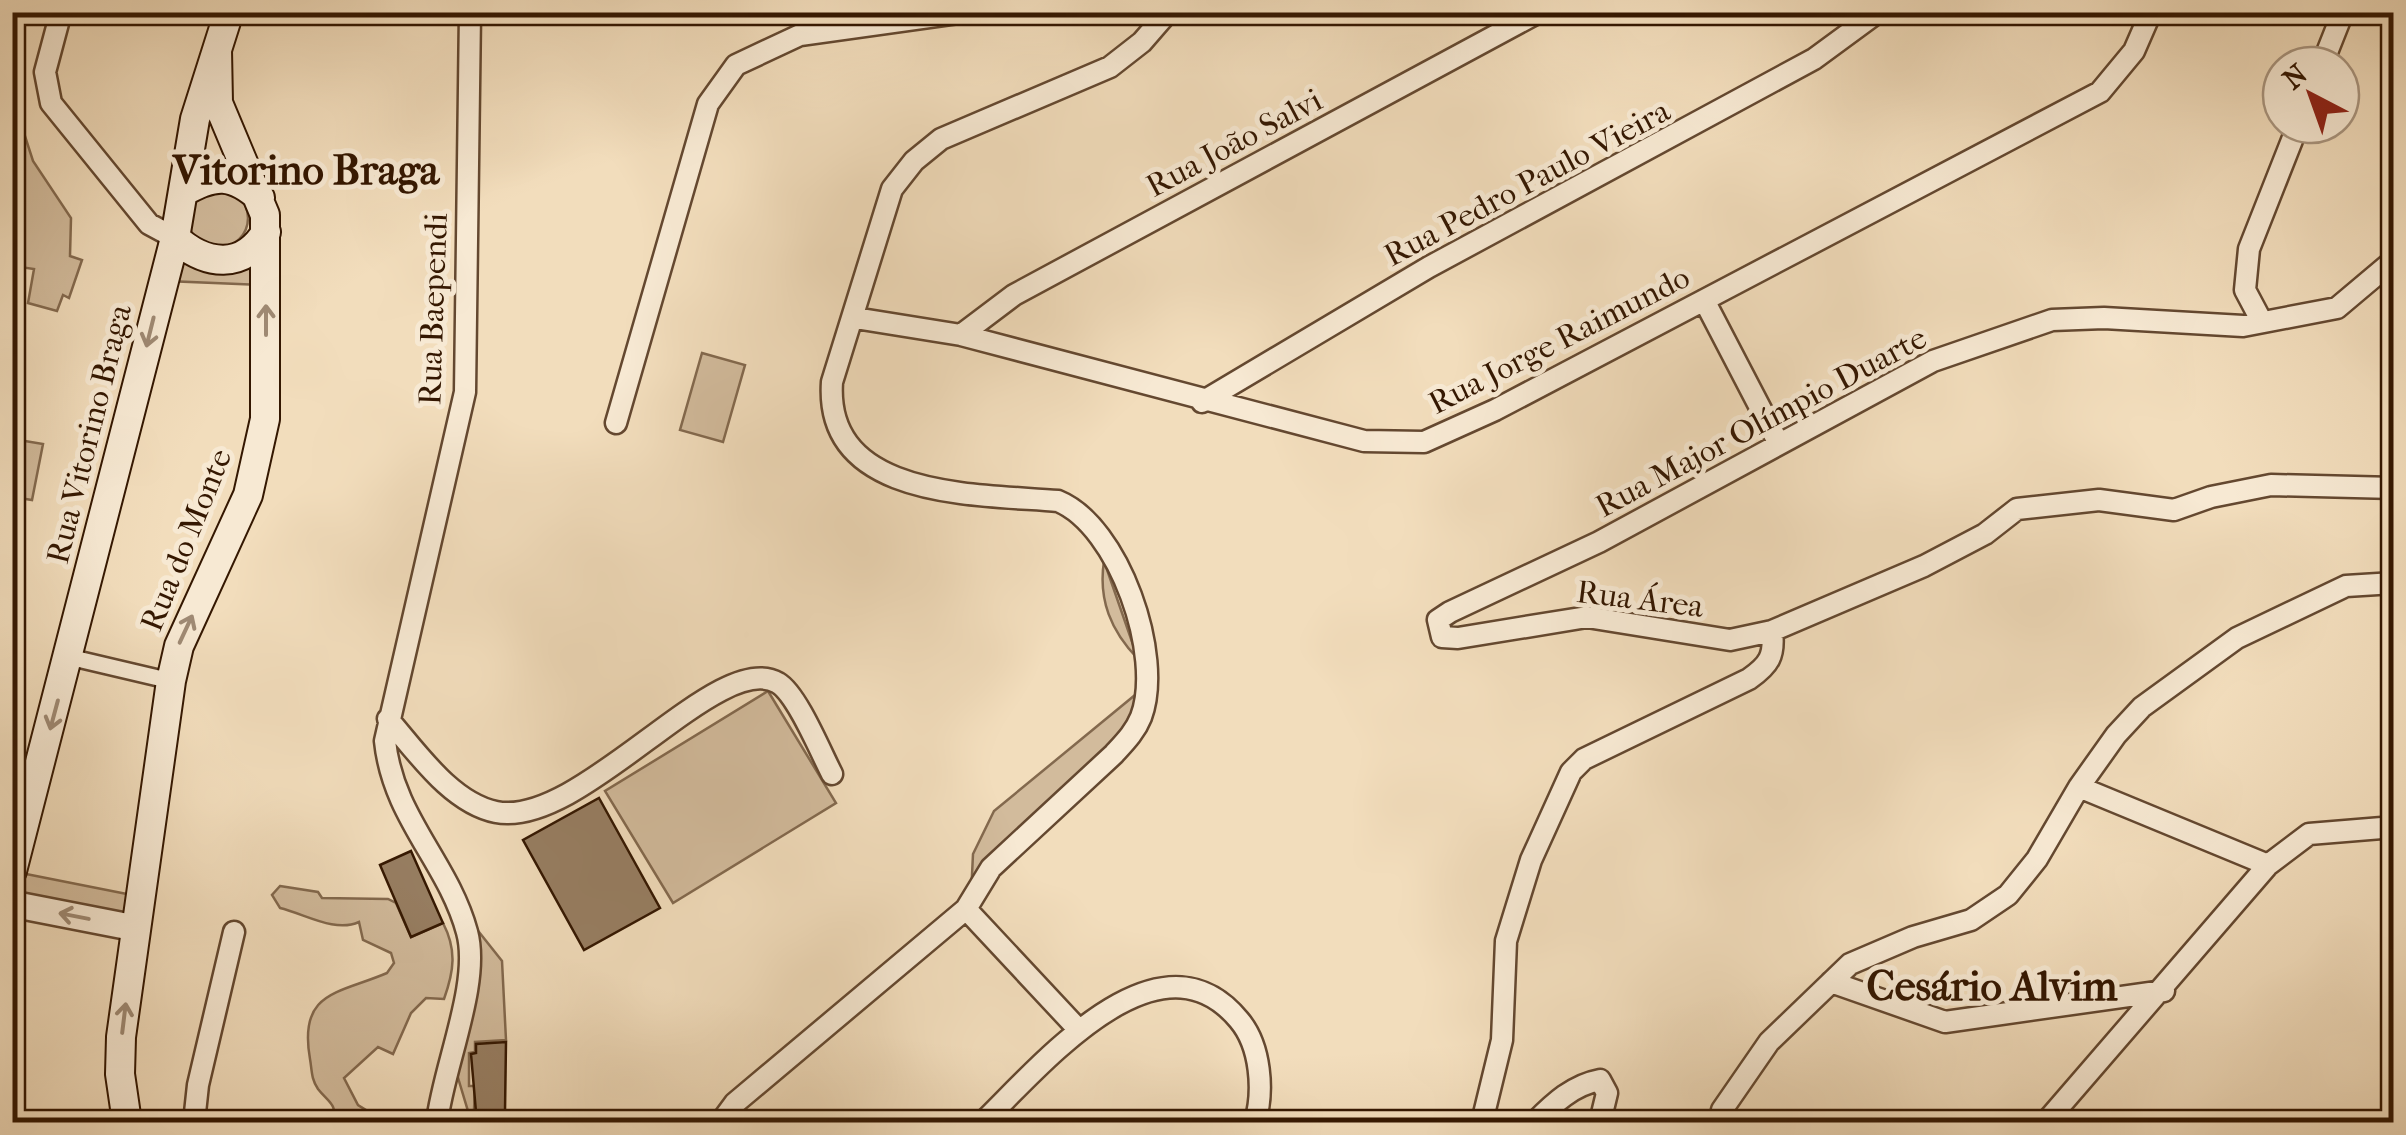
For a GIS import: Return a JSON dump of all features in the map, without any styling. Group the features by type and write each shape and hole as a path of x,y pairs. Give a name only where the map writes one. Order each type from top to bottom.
{"main road":[{"name":"Rua Vitorino Braga","path":"12,871 175,238 195,119 229,12"},
{"name":"Rua do Monte","path":"127,1122 120,1074 121,1037 171,681 179,646 248,495 260,458 265,418 266,232 261,198 218,103 218,50"},
{"path":"182,192 215,176 228,176 241,181 261,198"},
{"path":"175,238 198,254 229,261 258,246 266,232"}],"street":[{"path":"61,12 45,72 51,103 149,224 175,238"},
{"name":"Rua Baependi","path":"437,1122 468,974 468,934 400,804 388,772 388,718 464,392 470,12"},
{"path":"616,422 708,104 736,65 800,34 964,12"},
{"path":"721,1122 734,1102 966,909 990,868 1133,734 1142,714 1149,665 1124,583 1108,547 1078,509 1058,501 922,490 860,456 830,411 832,382 892,189 914,162 941,139 1110,67 1142,42 1168,12"},
{"name":"Rua João Salvi","path":"961,335 1014,294 1540,12"},
{"name":"Rua Pedro Paulo Vieira","path":"1202,402 1429,267 1814,59 1878,12"},
{"name":"Rua Jorge Raimundo","path":"855,318 961,335 1364,442 1424,442 2100,92 2134,51 2151,12"},
{"path":"2330,45 2343,12"},
{"path":"2262,322 2244,290 2249,249 2290,145"},
{"name":"Rua Major Olímpio Duarte","path":"1442,637 1438,620 1450,612 1598,542 1933,361 2052,320 2104,318 2244,326 2337,308 2394,260"},
{"path":"1704,300 1779,444"},
{"name":"Rua Área","path":"1442,637 1587,616 1730,640 1772,631 1953,553 2017,508 2098,500 2174,510 2211,496 2271,485 2394,488"},
{"path":"1720,1122 1722,1110 1769,1042 1850,964 1913,937 1972,920 2008,895 2038,860 2079,787 2142,706 2238,638 2346,586 2394,583"},
{"path":"1482,1122 1502,1040 1506,941 1532,860 1571,772 1584,759 1749,680 1767,666 1775,651 1772,631"},
{"path":"69,658 171,681"},
{"path":"388,718 438,776 480,806 510,813 532,810 567,795 726,686 762,678 786,690 832,774"},
{"path":"2079,787 2268,865"},
{"path":"2046,1122 2164,991 2268,865 2309,834 2394,827"},
{"path":"12,904 135,928"},
{"path":"966,909 1078,1029"},
{"path":"194,1122 198,1084 234,932"},
{"path":"1831,982 1945,1022 2164,991"},
{"path":"983,1122 1078,1029 1120,1001 1158,988 1185,989 1220,999 1253,1041 1259,1090 1255,1122"},
{"path":"1535,1122 1562,1097 1584,1083 1600,1080 1606,1093 1600,1122"}],"shaded area":[{"path":"23,130 33,161 71,218 70,256 82,260 69,298 63,295 57,311 28,303 34,269 13,266 13,131"},
{"path":"218,188 240,196 248,218 240,240 218,248 196,240 188,218 196,196"},
{"path":"177,242 257,251 263,285 167,281"},
{"path":"702,353 745,365 723,442 680,430"},
{"path":"13,439 43,444 32,500 13,497"},
{"path":"1104,561 1138,659 1120,637 1109,614 1103,589"},
{"path":"1146,686 1143,714 971,896 973,854 994,811"},
{"path":"768,691 836,803 673,903 605,791"},
{"path":"16,872 137,896 132,924 13,900"},
{"path":"280,886 318,892 322,898 388,899 396,903 411,937 443,923 447,933 452,961 444,999 426,998 411,1013 393,1054 378,1047 344,1078 358,1105 374,1115 374,1122 333,1122 333,1107 313,1078 308,1037 316,1007 338,992 387,973 394,963 391,953 363,940 359,922 330,924 280,908 272,895"},
{"path":"479,932 502,961 506,1040 475,1042 475,1052 469,1053 469,1086 475,1086 474,1110 468,1111 456,1071 479,974"}],"building":[{"path":"599,798 660,908 584,950 523,840"},
{"path":"411,851 443,923 411,937 380,865"},
{"path":"506,1042 505,1111 476,1112 471,1054 476,1053 476,1044"}],"district":[{"name":"Vitorino Braga","path":"306,170"},
{"name":"Cesário Alvim","path":"1992,986"}]}
